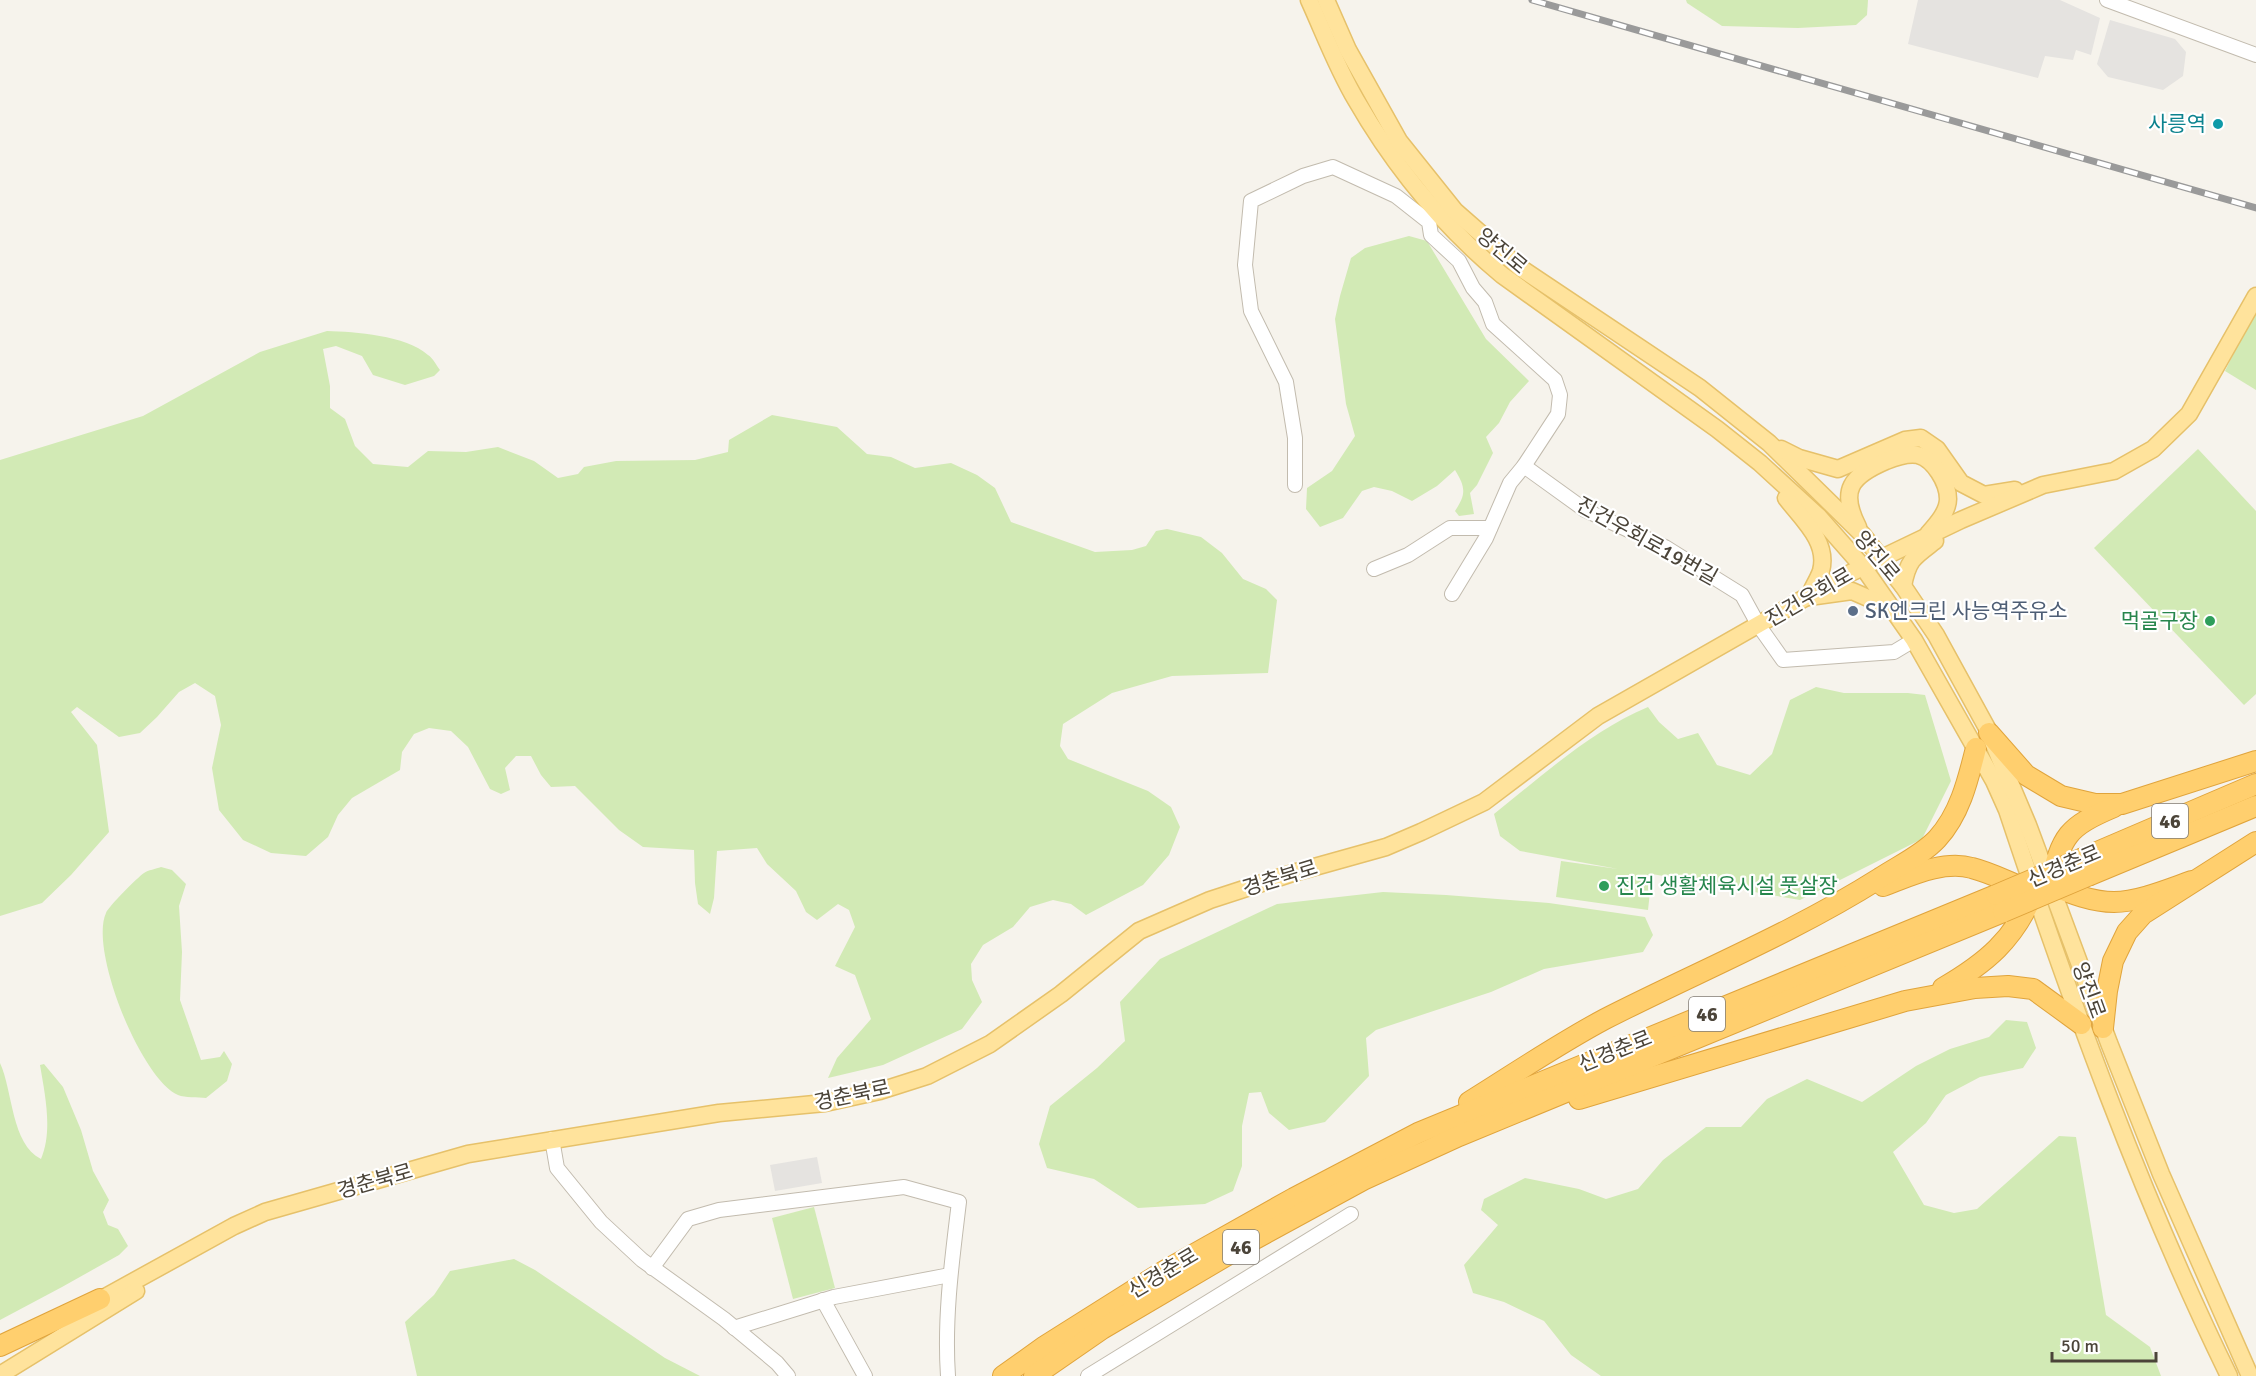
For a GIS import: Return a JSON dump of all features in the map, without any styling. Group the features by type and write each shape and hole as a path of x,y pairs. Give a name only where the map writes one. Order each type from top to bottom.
{"highway":[{"path":"1989,733 2026,775 2061,796 2095,804 2122,804"},
{"path":"1418,1133 1604,1020 1760,945 1862,890 1936,840 1955,814 1976,748"},
{"path":"1933,994 1975,969 1998,950 2042,888 2058,850 2068,834 2091,817 2122,804 2256,761"},
{"name":"신경춘로","path":"1034,1376 1102,1329 1253,1240 1363,1180 1459,1136 2086,866 2256,784"},
{"name":"신경춘로","path":"2086,866 2256,806"},
{"path":"2103,1028 2113,961 2127,932 2143,915 2192,881 2256,842"},
{"path":"1824,910 1917,873 1946,866 1970,867 2042,888 2114,902 2149,896 2192,881"},
{"name":"신경춘로","path":"1003,1376 1045,1346 1164,1271 1294,1198 1418,1133 1999,903"},
{"path":"1459,1136 1933,994 2008,986 2033,989 2081,1024"},
{"path":"0,1346 100,1299"}],"main road":[{"name":"양진로","path":"1309,0 1355,98 1388,152 1469,248 1502,275 1717,429 1774,476 1819,517 1863,567 1914,640 1976,748 2007,810 2103,1028 2166,1184 2250,1376"},
{"name":"양진로","path":"1326,0 1348,50 1399,141 1455,211 1519,267 1700,388 1769,443 1862,534 1903,586 1936,635 1989,733 2028,825 2042,888 2081,1024 2097,1069 2199,1315 2229,1376"},
{"name":"진건우회로","path":"1421,832 1484,802 1599,716 1863,567 1961,520 2043,485 2114,471 2153,449 2189,414 2256,296"},
{"path":"1769,443 1799,458 1838,469 1905,440 1921,438 1937,449 1961,483 1984,495 2043,485"},
{"path":"1862,534 1849,510 1850,491 1856,478 1868,469 1907,455 1917,455 1925,459 1936,470 1943,481 1948,500 1940,520 1925,537"},
{"path":"1774,476 1782,494 1815,534 1822,552 1821,570 1809,597"},
{"path":"1903,586 1906,567 1913,558 1961,520"},
{"path":"1809,597 1852,591 1892,609"},
{"name":"경춘북로","path":"0,1357 100,1299 234,1226 265,1212 468,1154 718,1113 825,1103 880,1091 927,1076 990,1044 1060,994 1139,931 1210,900 1293,873 1386,847 1421,832"},
{"name":"경춘북로","path":"0,1376 129,1296 234,1226"}],"street":[{"path":"2107,0 2256,55"},
{"path":"1295,485 1295,438 1286,382 1251,310 1245,266 1251,201 1303,176 1333,167 1393,195 1429,222 1431,235 1459,261 1473,288 1485,302 1493,324 1555,380 1560,395 1558,414 1510,483 1490,528 1452,594"},
{"path":"1393,195 1413,182"},
{"name":"진건우회로19번길","path":"1524,466 1585,510 1665,548 1742,594 1759,626 1783,660 1894,652 1914,640"},
{"path":"1374,569 1408,555 1450,528 1490,528"},
{"path":"552,1139 557,1168 601,1222 652,1268 734,1328 777,1363 789,1376"},
{"path":"652,1268 688,1218 719,1210 904,1186 959,1203 945,1342 948,1376"},
{"path":"1088,1376 1351,1214"},
{"path":"734,1328 823,1300 950,1275"},
{"path":"823,1300 865,1376"}],"green space":[{"path":"1686,0 1868,0 1867,15 1856,25 1798,28 1722,26 1687,3"},
{"path":"1409,236 1427,241 1486,339 1529,381 1510,402 1499,423 1486,437 1493,453 1477,485 1470,493 1474,514 1459,516 1455,511 1463,495 1463,486 1455,470 1437,486 1412,501 1392,491 1374,487 1362,491 1343,518 1320,527 1306,509 1307,488 1332,471 1355,436 1346,404 1335,319 1351,258 1365,248"},
{"path":"2256,308 2256,390 2225,371"},
{"path":"327,331 380,336 407,343 430,356 440,370 434,376 405,385 373,375 362,356 336,346 323,349 330,386 330,408 345,419 355,446 373,464 408,467 428,451 466,452 498,447 534,461 558,478 578,474 584,467 616,461 695,460 728,452 729,440 772,415 837,427 867,454 891,457 915,468 951,463 977,475 995,488 1011,522 1095,552 1132,550 1146,546 1156,531 1167,529 1201,537 1222,553 1243,579 1266,589 1277,600 1268,673 1172,676 1112,693 1063,724 1060,746 1068,759 1148,791 1171,807 1180,827 1169,855 1143,885 1086,915 1071,904 1053,900 1030,907 1013,927 983,945 971,964 972,980 982,1002 962,1029 883,1065 828,1078 837,1058 871,1019 855,975 835,966 855,927 849,910 838,904 817,920 806,912 796,891 767,864 757,848 717,851 714,898 710,914 698,904 694,850 643,847 619,830 575,786 551,787 541,775 531,756 516,756 505,768 510,790 501,794 490,789 468,747 451,731 429,728 414,734 402,752 400,770 352,798 338,815 328,837 306,856 271,853 243,840 219,810 212,768 221,725 215,696 195,683 179,692 140,733 119,737 77,707 71,712 97,745 109,832 71,875 42,903 0,916 0,460 143,416 260,352"},
{"name":"먹골구장","path":"2198,449 2256,511 2256,694 2244,705 2094,548"},
{"path":"1816,687 1844,693 1925,695 1951,781 1922,839 1800,900 1652,874 1648,910 1556,897 1561,861 1618,869 1520,851 1500,836 1494,814 1587,741 1648,707 1659,722 1678,739 1698,733 1717,765 1750,775 1772,754 1790,700"},
{"path":"161,867 172,870 186,884 179,906 182,952 180,1000 201,1060 220,1057 224,1051 232,1064 227,1081 206,1098 178,1095 164,1084 149,1065 134,1040 122,1012 105,955 103,931 106,913 141,876"},
{"path":"1383,892 1549,903 1645,917 1653,935 1643,952 1544,969 1491,992 1376,1030 1366,1038 1369,1076 1325,1122 1289,1130 1269,1113 1261,1092 1249,1093 1242,1126 1242,1166 1233,1191 1205,1204 1138,1208 1094,1179 1047,1168 1039,1144 1050,1106 1097,1068 1125,1041 1120,1002 1160,959 1277,904"},
{"path":"2006,1020 2027,1022 2036,1048 2023,1068 1980,1077 1946,1095 1926,1123 1893,1152 1924,1205 1954,1213 1977,1209 2059,1136 2076,1137 2106,1315 2150,1347 2161,1376 1601,1376 1571,1355 1544,1321 1504,1302 1473,1293 1464,1265 1498,1225 1481,1210 1484,1199 1525,1178 1579,1189 1606,1199 1638,1189 1663,1160 1706,1127 1741,1127 1767,1099 1807,1079 1862,1102 1916,1066 1950,1049 1989,1037"},
{"path":"0,1063 18,1129 31,1152 41,1159 47,1137 47,1125 40,1065 44,1064 63,1087 81,1130 93,1171 109,1200 103,1212 108,1225 118,1229 128,1246 119,1255 0,1320"},
{"path":"814,1207 835,1288 793,1299 772,1218"},
{"path":"514,1259 535,1270 665,1358 700,1376 417,1376 405,1322 434,1295 450,1271"}],"shaded area":[{"path":"1918,0 2060,0 2100,18 2091,55 2076,50 2073,60 2045,56 2038,78 1908,44"},
{"path":"2110,20 2175,39 2186,52 2183,76 2163,90 2108,77 2097,64"},
{"path":"817,1157 822,1183 775,1191 770,1165"}],"railway":[{"path":"1532,0 2256,208"}],"place":[{"name":"사릉역","path":"2218,124"},
{"name":"SK엔크린 사능역주유소","path":"1853,611"},
{"name":"먹골구장","path":"2210,621"},
{"name":"진건 생활체육시설 풋살장","path":"1604,886"}]}
